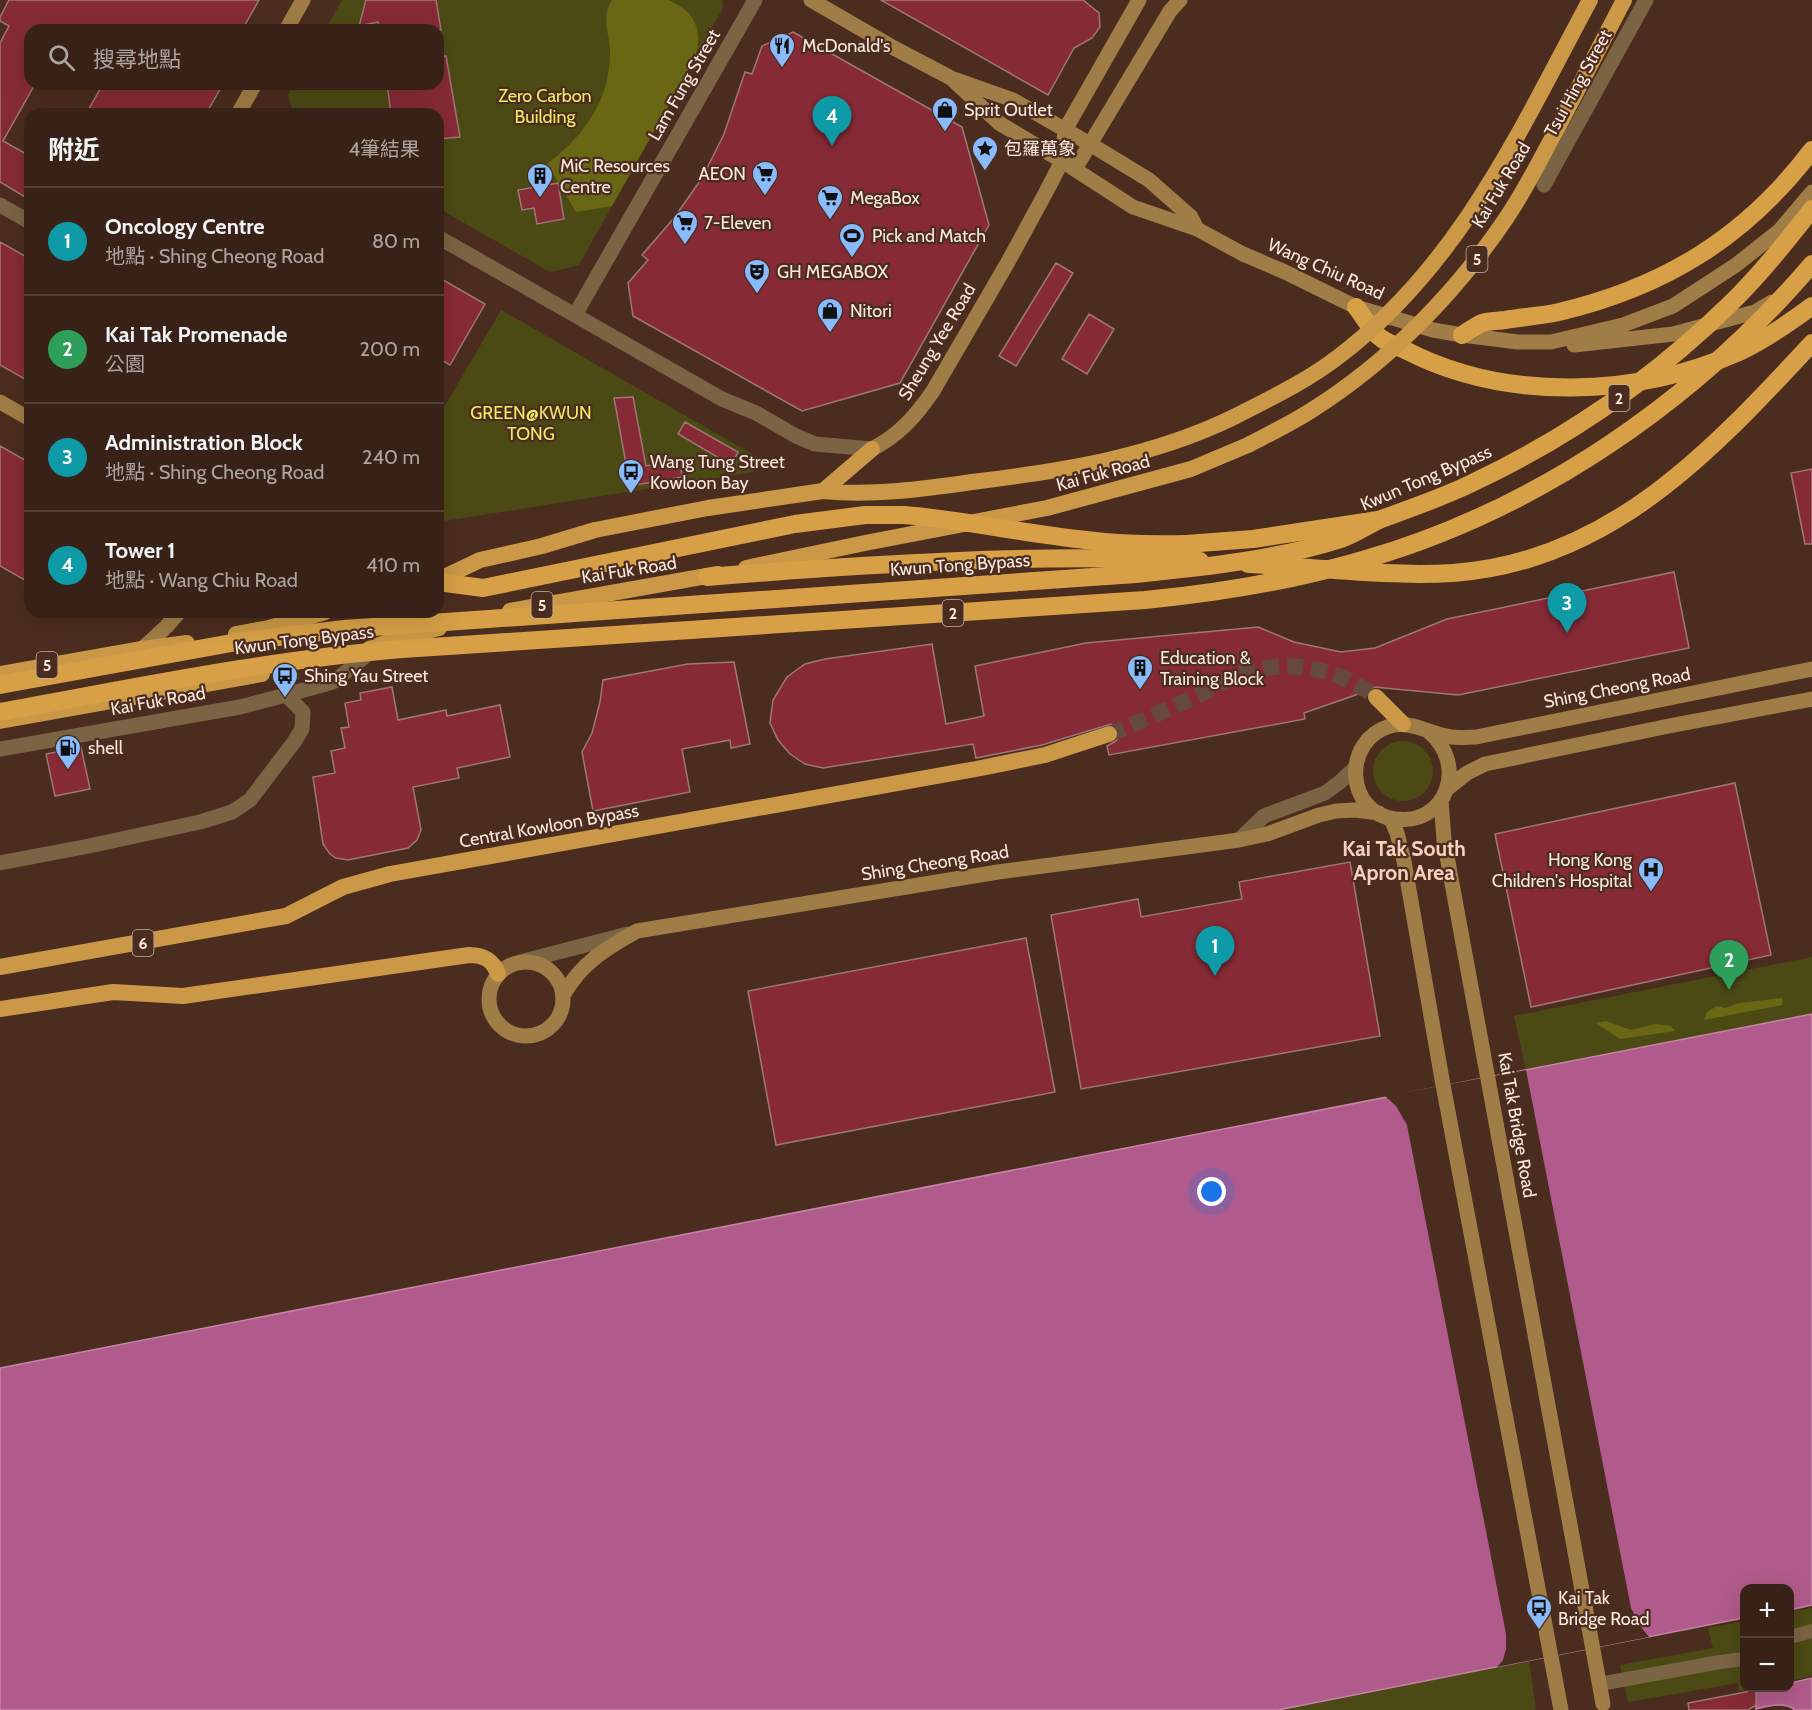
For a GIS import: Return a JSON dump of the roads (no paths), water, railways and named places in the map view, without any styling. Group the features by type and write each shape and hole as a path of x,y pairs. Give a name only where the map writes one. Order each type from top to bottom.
{"highway":[{"name":"Kai Fuk Road","path":"444,578 480,560 542,546 595,530 708,508 823,491 853,494 1040,474 1130,456 1213,427 1290,388 1337,358 1377,325 1425,275 1474,210 1590,0"},
{"name":"Kai Fuk Road","path":"0,721 323,663 398,638 554,602 707,577 1047,508 1191,469 1248,445 1311,411 1356,380 1401,342 1482,253 1529,182 1624,0"},
{"path":"1462,335 1483,323 1559,312 1620,294 1660,277 1695,258 1749,219 1779,190 1812,150"},
{"name":"Kwun Tong Bypass","path":"0,686 208,646 344,629 1124,575 1190,568 1280,554 1314,546 1343,538 1379,520 1498,471 1572,430 1630,391 1731,304 1812,209"},
{"name":"Kwun Tong Bypass","path":"0,712 236,669 325,656 1145,600 1241,589 1328,570 1406,546 1480,516 1534,489 1603,448 1664,405 1716,363 1761,320 1812,264"},
{"path":"1356,307 1381,338 1437,365 1488,379 1522,385 1563,387 1625,383 1705,365 1753,345 1812,306"},
{"path":"707,577 959,561 1186,561 1428,574 1508,564 1548,553 1585,538 1621,518 1646,500 1729,430 1812,343"},
{"path":"823,491 872,449"},
{"path":"444,582 483,588 795,524 865,515 944,518 1083,540 1148,545 1222,543 1379,520"},
{"name":"5","path":"0,674 269,628 304,618"},
{"path":"1376,697 1403,724"},
{"name":"Central Kowloon Bypass","path":"0,967 286,916 343,887 390,874 976,769 1045,755 1109,734"},
{"path":"0,1009 113,992 183,996 469,955 481,955 489,960 496,967 498,974"}],"main road":[{"path":"289,24 303,0"},
{"name":"Wang Chiu Road","path":"811,0 951,78 1012,100 1090,144 1149,180 1191,217 1197,229"},
{"name":"Sheung Yee Road","path":"1069,165 1065,130 1139,0"},
{"name":"Sheung Yee Road","path":"872,449 891,439 927,401 1008,262 1069,165 1090,144 1173,4"},
{"name":"Wang Chiu Road","path":"951,78 999,123 1133,207 1197,229 1243,254 1356,307 1412,325 1462,335 1565,345 1673,334 1755,312 1812,275"},
{"path":"241,108 252,90"},
{"name":"Wang Chiu Road","path":"1551,342 1623,325 1673,306 1693,295 1780,230 1812,192"},
{"path":"0,402 24,416"},
{"path":"142,649 168,627 175,618"},
{"name":"Shing Cheong Road","path":"1403,724 1454,737 1476,737 1812,669"},
{"name":"Shing Cheong Road","path":"520,962 508,966 498,974 490,988 489,998 491,1011 497,1023 506,1031 518,1036 531,1037 543,1034 560,1017 564,1006 564,994 572,980 589,961 609,946 637,931 998,872 1239,840 1267,834 1336,811 1355,810 1385,816 1417,818 1434,808 1444,794 1467,773 1485,764 1674,724 1812,699"},
{"path":"1403,724 1383,729 1373,735 1364,745 1358,756 1355,780 1358,790 1369,806 1385,816 1402,855 1561,1710"},
{"path":"1429,732 1444,748 1449,761 1450,776 1444,794"},
{"name":"Kai Tak Bridge Road","path":"1444,794 1444,840 1603,1704"},
{"path":"520,962 544,966 560,982 564,994"}],"street":[{"name":"Lam Fung Street","path":"575,315 755,0"},
{"name":"Tsui Hing Street","path":"1544,185 1646,0"},
{"path":"0,205 24,219"},
{"path":"444,240 722,399 756,413 796,436 815,444 872,449"},
{"name":"Kai Fuk Road","path":"0,749 240,707 286,695 333,682 380,645"},
{"path":"0,863 89,846 232,813 250,800 302,729 303,712 286,695"},
{"path":"1239,840 1264,816 1325,793 1355,768"},
{"name":"Shing Cheong Road","path":"520,962 637,931"},
{"path":"1794,1636 1812,1630"},
{"path":"1600,1684 1740,1660"}],"tunnel":[{"path":"1109,734 1234,677 1271,667 1289,666 1326,672 1360,686 1376,697"}],"place":[{"name":"McDonald's","path":"782,69"},
{"name":"Sprit Outlet","path":"945,133"},
{"name":"Tower 1","path":"832,146"},
{"name":"包羅萬象","path":"985,172"},
{"name":"AEON","path":"765,197"},
{"name":"MiC Resources Centre","path":"540,199"},
{"name":"MegaBox","path":"830,221"},
{"name":"7-Eleven","path":"685,246"},
{"name":"Pick and Match","path":"852,259"},
{"name":"GH MEGABOX","path":"757,295"},
{"name":"Nitori","path":"830,334"},
{"name":"Wang Tung Street Kowloon Bay","path":"631,495"},
{"name":"Administration Block","path":"1567,633"},
{"name":"Education & Training Block","path":"1140,691"},
{"name":"Shing Yau Street","path":"285,699"},
{"name":"shell","path":"68,771"},
{"name":"Hong Kong Children's Hospital","path":"1651,893"},
{"name":"Oncology Centre","path":"1215,976"},
{"name":"Kai Tak Promenade","path":"1729,990"},
{"name":"Kai Tak Bridge Road","path":"1539,1631"}],"district":[{"name":"Kai Tak South Apron Area","path":"1404,861"}],"park label":[{"name":"Zero Carbon Building","path":"545,106"},
{"name":"GREEN@KWUN TONG","path":"531,423"}]}
